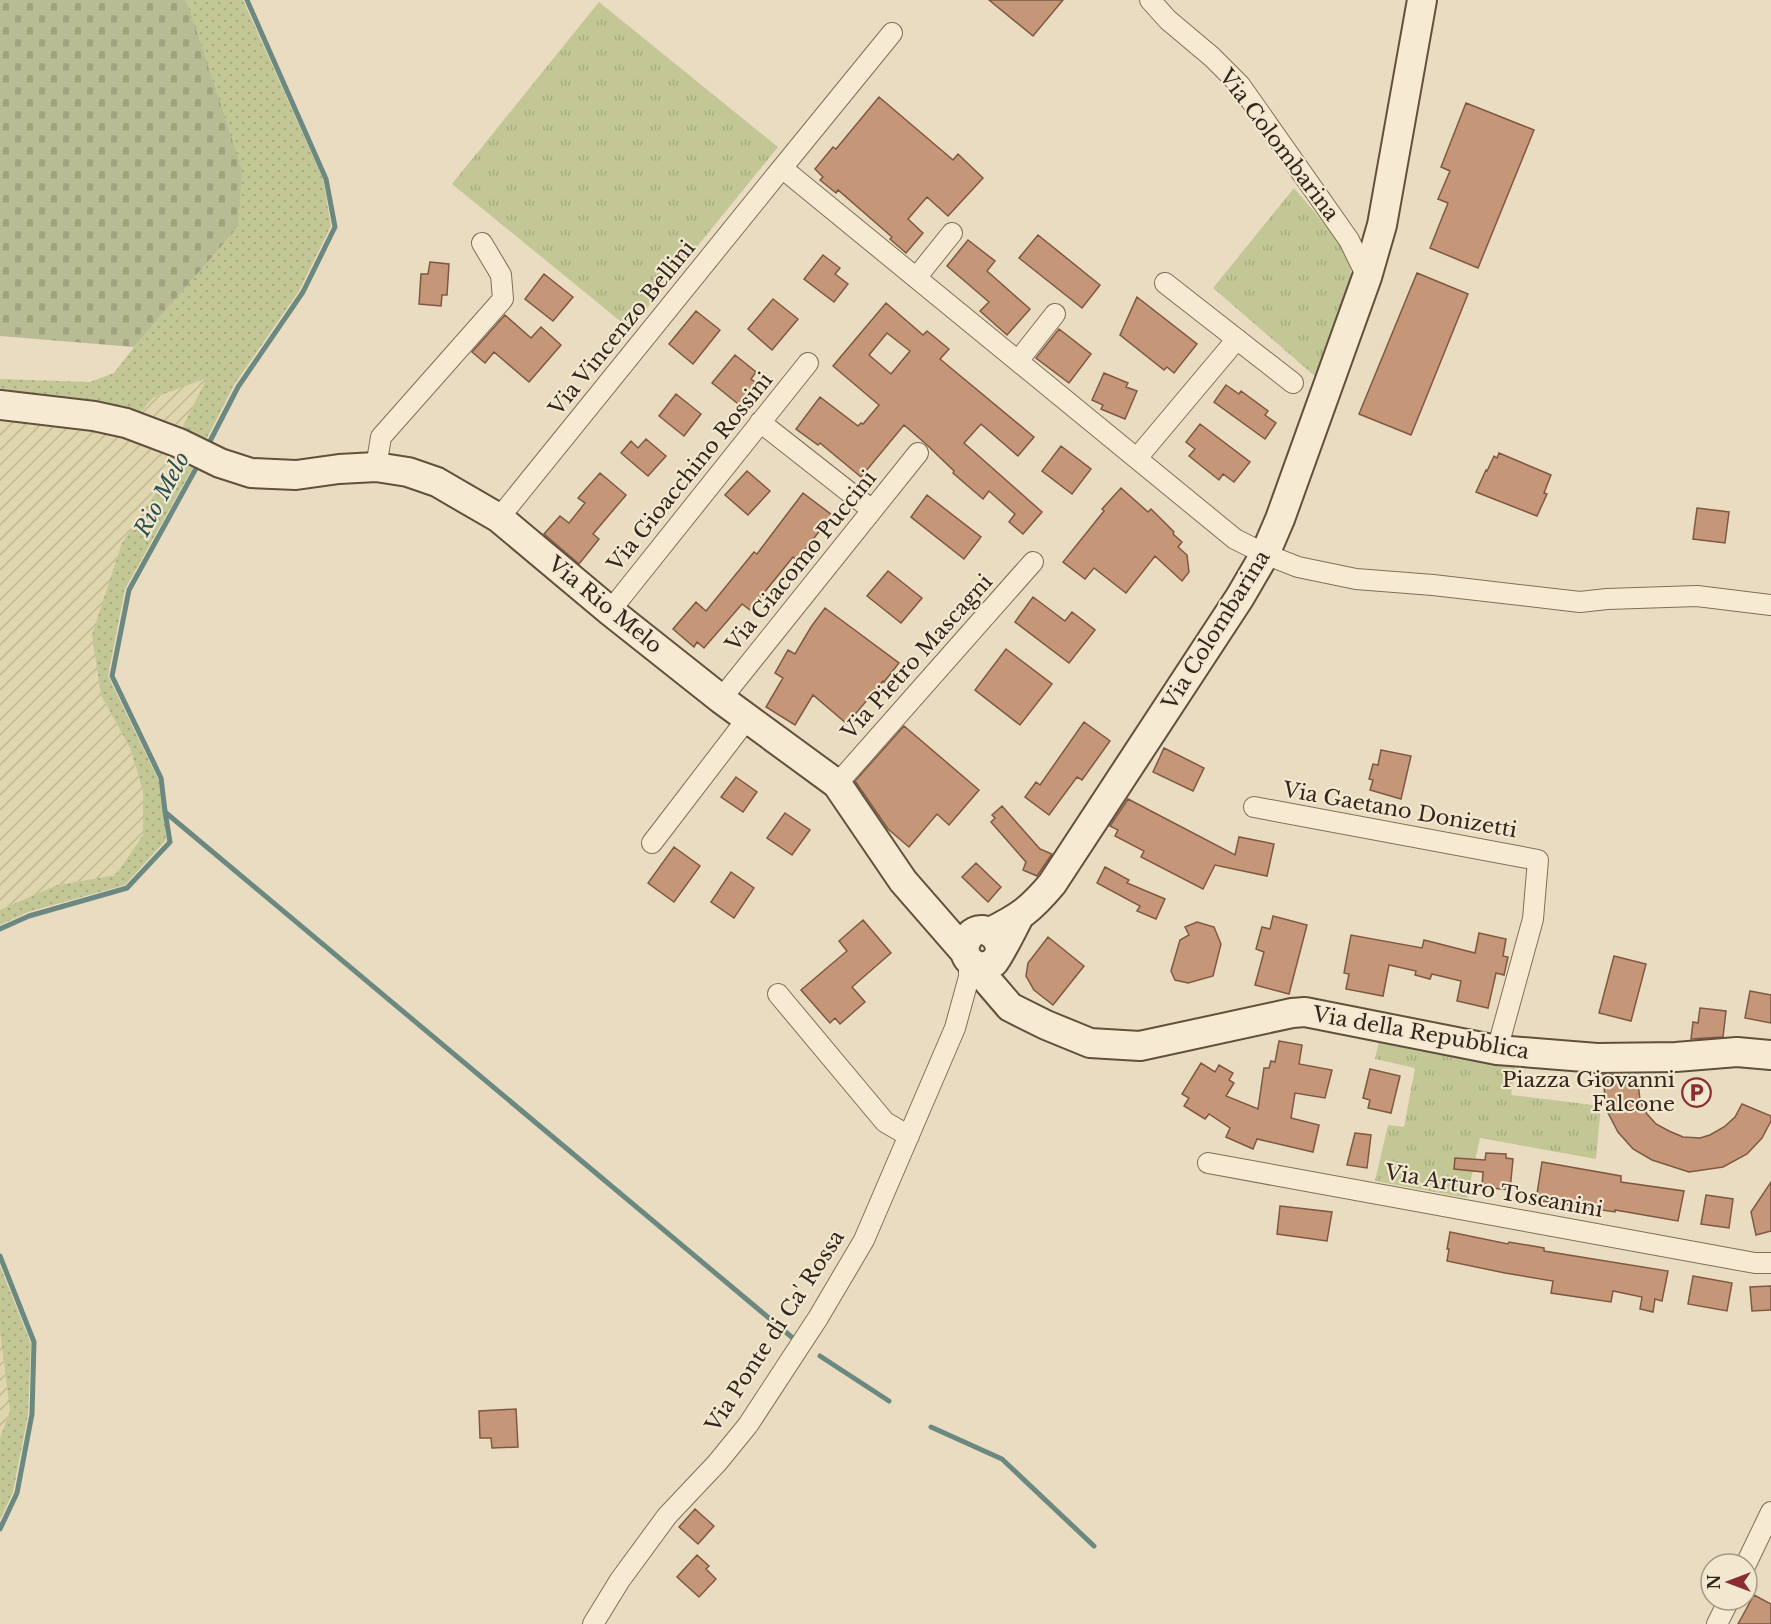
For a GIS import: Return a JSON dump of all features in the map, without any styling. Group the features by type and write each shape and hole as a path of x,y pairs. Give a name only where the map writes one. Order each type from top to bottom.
{"street":[{"name":"Via Colombarina","path":"1150,0 1168,20 1212,57 1240,85 1349,240 1367,277"},
{"name":"Via Colombarina","path":"982,950 1035,905 1071,856 1240,597 1265,554 1304,455 1367,277 1382,225 1422,0"},
{"name":"Via Vincenzo Bellini","path":"499,518 892,33"},
{"path":"782,168 1235,539 1265,554 1298,567 1356,579 1433,585 1580,602 1697,596 1771,605"},
{"path":"916,278 952,233"},
{"path":"376,467 381,437 503,299 501,275 482,243"},
{"path":"1165,283 1293,383"},
{"path":"1018,361 1055,314"},
{"path":"1137,458 1237,339"},
{"name":"Via Gioacchino Rossini","path":"610,611 808,363"},
{"name":"Via Rio Melo","path":"0,405 94,416 126,423 251,473 296,475 376,467 408,471 437,482 499,518 610,611 721,699 837,784 903,881 929,911 982,950"},
{"path":"760,422 872,510"},
{"name":"Via Giacomo Puccini","path":"721,699 918,453"},
{"name":"Via Pietro Mascagni","path":"837,784 1033,562"},
{"path":"652,843 747,718"},
{"name":"Via Gaetano Donizetti","path":"1254,807 1538,860 1533,919 1497,1050"},
{"name":"Via della Repubblica","path":"982,950 1010,1007 1090,1044 1140,1046 1305,1012 1497,1050 1597,1058 1676,1057 1737,1052 1771,1055"},
{"name":"Via Ponte di Ca' Rossa","path":"593,1624 620,1580 667,1516 717,1463 748,1425 818,1318 864,1240 955,1028 969,977 982,950"},
{"path":"778,994 885,1122 909,1136"},
{"name":"Via Arturo Toscanini","path":"1208,1163 1755,1263 1771,1263"},
{"path":"1752,1552 1771,1512"}],"shaded area":[{"path":"208,378 180,432 138,415 153,398"},
{"path":"0,415 91,423 182,454 122,543 101,695 130,748 143,791 143,835 116,875 57,885 0,910"},
{"path":"0,1331 10,1411 0,1438"}],"green space":[{"path":"0,0 185,0 188,5 242,170 238,227 134,347 0,336"},
{"path":"185,0 243,0 323,179 331,226 299,291 234,385 204,444 180,432 207,378 153,398 138,415 0,395 0,379 90,382 114,373 238,227"},
{"path":"599,2 778,147 630,329 452,184"},
{"path":"1294,188 1345,248 1351,266 1350,290 1317,378 1213,288"},
{"path":"182,454 197,460 125,589 108,676 158,779 165,811 166,840 125,885 28,912 0,925 0,910 57,885 116,875 143,835 143,791 130,748 101,695 92,635 122,543"},
{"path":"1379,1041 1516,1060 1511,1095 1601,1106 1596,1159 1480,1138 1467,1198 1375,1181 1388,1125 1404,1127 1415,1068 1375,1059"},
{"path":"0,1266 31,1344 28,1415 13,1492 0,1520 0,1438 10,1411 0,1331"}],"building":[{"path":"989,0 1063,0 1033,36"},
{"path":"879,97 953,160 958,154 983,178 948,216 927,197 908,219 923,233 906,253 890,239 892,237 838,190 836,193 820,180 823,177 815,169 833,147 836,149"},
{"path":"1466,103 1534,130 1478,268 1430,248 1448,203 1438,199 1450,171 1441,167"},
{"path":"1038,235 1100,285 1082,308 1019,258"},
{"path":"968,240 995,261 987,271 1030,309 1007,335 980,311 989,302 947,266"},
{"path":"823,255 840,268 835,274 848,284 834,302 804,279"},
{"path":"430,262 449,264 447,295 442,295 441,306 419,304 421,274 428,274"},
{"path":"1417,273 1468,294 1411,435 1359,414"},
{"path":"544,274 573,297 553,321 525,299"},
{"path":"1137,297 1197,344 1174,373 1167,367 1164,370 1120,335"},
{"path":"773,299 798,319 772,350 748,329"},
{"path":"886,303 923,335 927,331 949,349 940,359 1034,437 1018,456 981,424 964,443 1042,512 1023,534 1009,522 1015,514 989,491 983,499 904,425 861,477 820,443 818,445 796,429 820,397 858,426 863,424 879,405 833,366","holes":["887,333 910,351 891,374 869,355"]},
{"path":"696,311 720,330 693,364 669,344"},
{"path":"505,315 531,338 541,327 561,345 529,382 494,352 485,363 472,352"},
{"path":"1059,329 1091,354 1069,383 1036,358"},
{"path":"735,355 756,372 751,379 759,385 742,407 712,383"},
{"path":"1104,373 1128,383 1126,387 1137,391 1125,419 1101,409 1103,405 1092,400"},
{"path":"1226,385 1239,394 1241,391 1268,411 1265,415 1276,423 1265,439 1214,402"},
{"path":"676,394 701,414 684,436 659,416"},
{"path":"1200,424 1250,462 1234,482 1223,474 1219,480 1189,456 1195,449 1186,442"},
{"path":"646,439 666,456 648,476 621,453 631,441 638,448"},
{"path":"1061,446 1091,469 1072,494 1042,471"},
{"path":"1499,453 1551,475 1544,493 1547,494 1537,516 1476,492 1494,456 1497,458"},
{"path":"747,471 770,491 748,515 725,495"},
{"path":"600,473 626,495 593,534 599,539 579,564 544,534 560,516 569,523 585,503 578,498"},
{"path":"1121,488 1148,512 1151,509 1182,542 1178,547 1187,555 1189,572 1182,581 1155,556 1126,593 1094,568 1085,579 1063,562 1104,511 1102,509"},
{"path":"803,493 832,515 797,560 793,557 750,610 742,604 704,648 697,642 694,647 673,629 696,602 706,611 754,552 757,554"},
{"path":"927,495 981,537 964,559 911,517"},
{"path":"1697,508 1729,512 1725,543 1693,539"},
{"path":"888,571 922,598 901,623 867,596"},
{"path":"1033,597 1065,621 1072,612 1095,630 1069,663 1015,622"},
{"path":"825,608 899,663 847,724 813,695 795,725 766,707 783,678 775,673 788,650 795,654"},
{"path":"1006,649 1052,684 1020,725 975,690"},
{"path":"1084,722 1110,741 1082,780 1077,777 1049,815 1025,797 1036,782 1040,785"},
{"path":"904,726 979,790 949,825 937,814 909,847 888,829 855,781"},
{"path":"1164,748 1204,768 1193,791 1153,772"},
{"path":"1381,750 1411,756 1401,799 1370,790 1373,780 1369,779 1373,764 1378,765"},
{"path":"736,777 757,792 743,812 721,797"},
{"path":"1128,799 1235,855 1239,837 1274,844 1267,876 1215,865 1203,889 1141,857 1144,851 1115,836 1118,830 1110,826"},
{"path":"1002,806 1040,849 1052,854 1037,876 1023,870 1026,862 991,822 995,818 992,815"},
{"path":"785,813 810,830 792,855 767,838"},
{"path":"674,847 700,866 674,902 648,883"},
{"path":"976,863 1001,887 988,902 962,877"},
{"path":"1105,867 1129,880 1127,883 1165,899 1156,919 1137,911 1140,906 1097,883"},
{"path":"731,872 754,888 734,918 711,902"},
{"path":"1273,916 1307,925 1289,994 1255,985 1264,952 1256,949 1262,927 1270,929"},
{"path":"863,920 891,953 852,987 865,1002 840,1024 835,1018 830,1023 801,990 847,951 839,941"},
{"path":"1197,922 1214,927 1221,944 1213,976 1188,983 1175,980 1171,971 1180,940 1189,935 1185,927"},
{"path":"1479,933 1506,939 1503,956 1508,957 1504,975 1496,973 1488,1008 1457,1001 1461,981 1432,974 1430,979 1415,975 1416,971 1389,965 1383,996 1346,989 1349,974 1344,973 1351,935 1422,948 1424,940 1475,953"},
{"path":"1048,937 1084,966 1053,1005 1034,990 1026,976 1028,963"},
{"path":"1614,956 1646,964 1631,1021 1599,1013"},
{"path":"1750,991 1771,995 1771,1023 1745,1018"},
{"path":"1700,1008 1726,1011 1723,1037 1691,1039 1693,1022 1698,1023"},
{"path":"1279,1041 1302,1045 1299,1064 1332,1070 1325,1098 1295,1093 1291,1118 1319,1125 1313,1152 1257,1139 1253,1149 1226,1137 1230,1128 1209,1114 1205,1119 1184,1106 1189,1098 1182,1094 1201,1063 1215,1072 1219,1065 1233,1073 1229,1080 1234,1083 1226,1096 1258,1109 1264,1068 1269,1068 1271,1061 1275,1062"},
{"path":"1370,1069 1400,1076 1391,1113 1368,1108 1370,1100 1363,1098"},
{"path":"1603,1074 1632,1075 1632,1083 1638,1083 1640,1100 1647,1114 1656,1124 1683,1137 1700,1138 1710,1135 1735,1117 1742,1104 1771,1116 1771,1121 1762,1138 1747,1154 1723,1167 1689,1172 1652,1160 1633,1149 1618,1132 1606,1109"},
{"path":"1355,1133 1371,1135 1367,1168 1347,1165"},
{"path":"1486,1153 1506,1154 1506,1158 1513,1159 1510,1190 1482,1187 1483,1172 1454,1169 1455,1158 1485,1160"},
{"path":"1542,1162 1621,1176 1621,1182 1684,1191 1678,1221 1536,1200"},
{"path":"1771,1182 1771,1231 1756,1235 1751,1212"},
{"path":"1706,1195 1733,1199 1729,1228 1701,1224"},
{"path":"1280,1206 1332,1212 1327,1241 1277,1234"},
{"path":"1450,1232 1508,1244 1509,1242 1544,1248 1544,1251 1668,1271 1662,1301 1655,1299 1653,1312 1640,1309 1642,1297 1613,1291 1611,1302 1551,1293 1553,1281 1447,1261"},
{"path":"1693,1276 1732,1283 1727,1311 1688,1304"},
{"path":"1771,1286 1771,1310 1752,1311 1750,1287"},
{"path":"516,1409 518,1447 492,1448 491,1438 480,1438 479,1411"},
{"path":"695,1509 714,1526 698,1544 679,1527"},
{"path":"697,1555 709,1566 706,1569 716,1579 699,1597 677,1577"},
{"path":"1759,1598 1771,1604 1771,1624 1738,1624 1745,1612 1759,1612"}],"waterway":[{"name":"Rio Melo","path":"207,447 238,387 303,292 335,227 326,179 247,0"},
{"name":"Rio Melo","path":"0,929 29,916 127,888 170,842 161,778 112,676 129,590 199,463"},
{"path":"165,812 794,1339"},
{"name":"Rio Melo","path":"0,1256 34,1342 32,1414 17,1493 0,1529"},
{"path":"820,1356 889,1401"},
{"path":"931,1427 1002,1459 1094,1546"}],"place":[{"name":"Piazza Giovanni Falcone","path":"1696,1092"}]}
